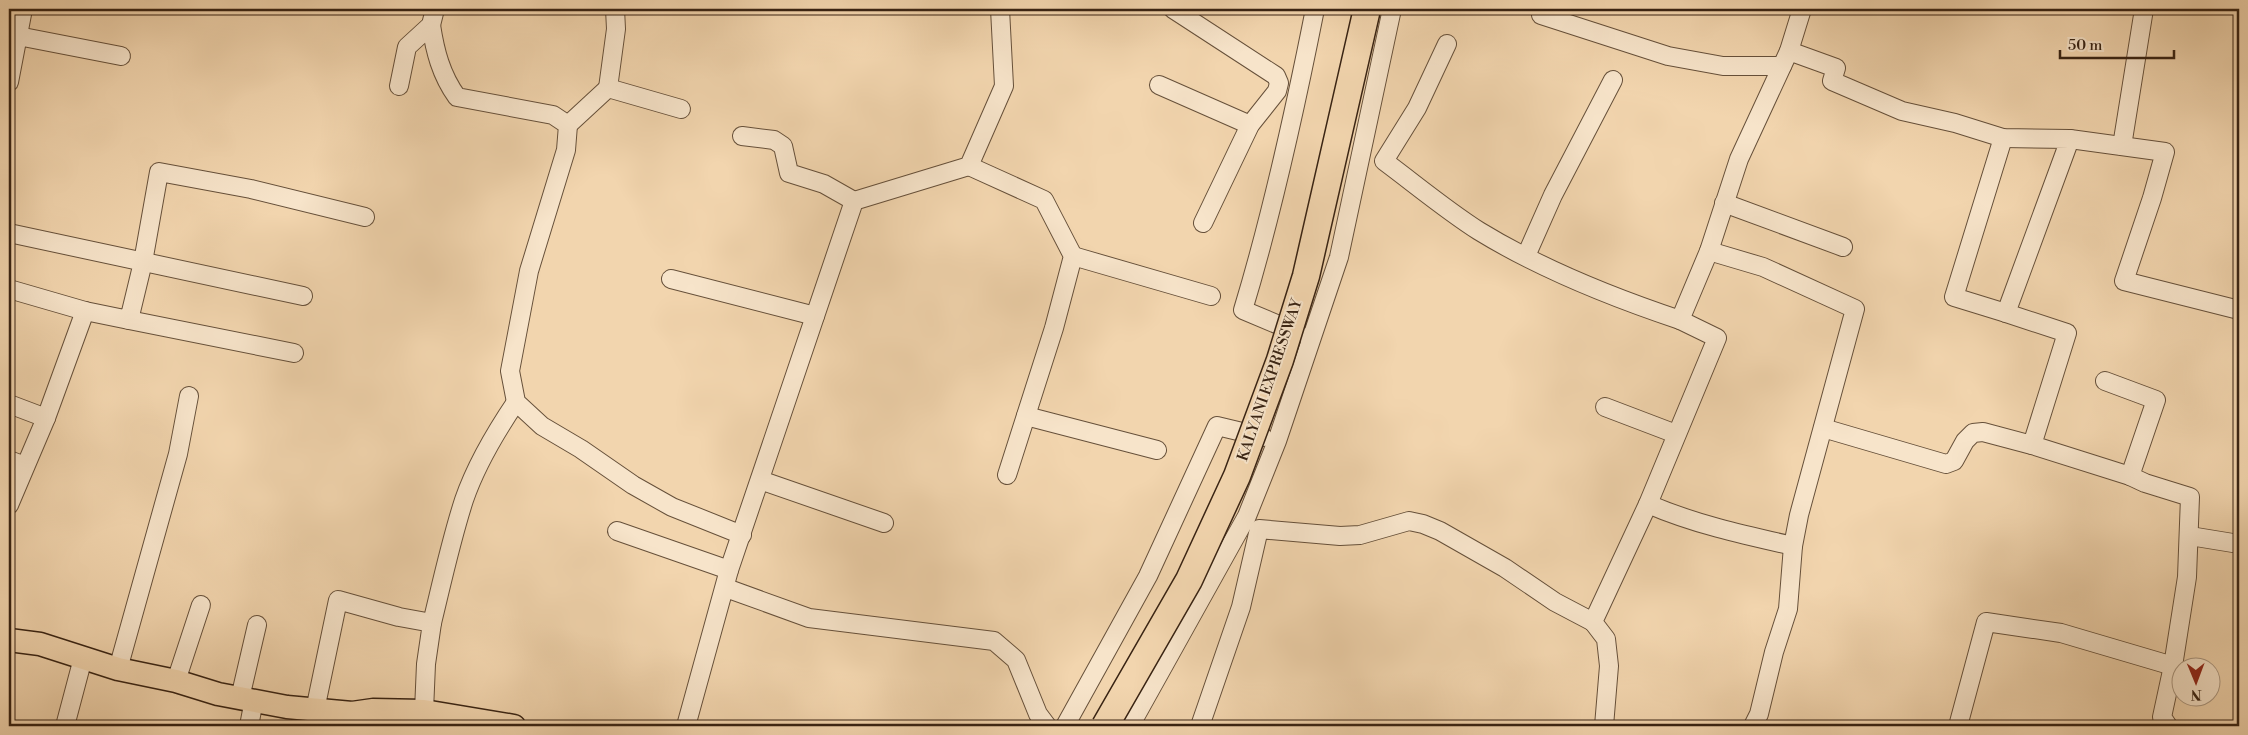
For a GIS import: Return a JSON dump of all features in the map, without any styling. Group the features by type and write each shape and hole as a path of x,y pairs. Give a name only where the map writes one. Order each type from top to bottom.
{"highway":[{"name":"KALYANI EXPRESSWAY","path":"1104,726 1189,580 1236,476 1280,360 1306,276 1367,9"}],"main road":[{"path":"9,640 40,644 118,669 176,681 218,694 315,710 351,719 373,710 424,710 514,726"}],"street":[{"path":"9,82 14,46 23,9"},
{"path":"615,9 616,29 608,88 568,125 566,150 529,271 510,371 516,402 542,426 581,449 632,485 672,507 742,535"},
{"path":"969,166 1004,86 1000,9"},
{"path":"1173,9 1276,76 1279,83 1277,91 1250,125 1203,223"},
{"path":"1313,338 1242,310 1265,232 1300,87 1315,9"},
{"name":"KALYANI EXPRESSWAY","path":"1130,726 1248,516 1278,440 1339,257 1392,9"},
{"path":"1680,320 1709,251 1739,159 1785,58 1802,9"},
{"path":"2122,146 2144,9"},
{"path":"1541,15 1668,56 1722,66 1785,58 1836,68 1832,81 1902,111 1955,122 2004,138 2070,139 2165,152 2152,198 2124,281 2239,310"},
{"path":"433,17 434,46 446,82 457,97 552,115 568,125"},
{"path":"399,86 406,47 433,17"},
{"path":"1447,44 1417,108 1384,161 1479,230 1526,256 1620,300 1680,320 1717,338 1648,504 1593,622"},
{"path":"14,46 121,56"},
{"path":"1526,256 1553,195 1613,80"},
{"path":"1159,85 1250,125"},
{"path":"608,88 680,109"},
{"path":"742,136 774,140 783,146 789,173 824,184 854,201 969,166 1044,200 1073,256 1054,328 1007,475"},
{"path":"2004,138 1954,297 2067,333 2032,445"},
{"path":"2006,313 2070,139"},
{"path":"128,320 143,262 159,172 251,189 365,217"},
{"path":"686,726 726,588 729,570 854,201"},
{"path":"1724,203 1843,247"},
{"path":"9,233 303,296"},
{"path":"1709,251 1763,267 1855,309 1806,487 1793,546 1788,609 1774,652 1759,714 1753,726"},
{"path":"1073,256 1211,296"},
{"path":"671,279 815,316"},
{"path":"9,289 84,311 294,353"},
{"path":"9,505 46,418 84,311"},
{"path":"2106,381 2156,400 2130,476"},
{"path":"118,669 178,454 189,396"},
{"path":"424,710 426,664 432,623 465,500 498,429 516,402"},
{"path":"9,404 46,418"},
{"path":"1605,407 1676,434"},
{"path":"1026,416 1157,450"},
{"path":"1065,726 1148,576 1216,426 1278,440"},
{"path":"1823,428 1946,464 1954,461 1965,441 1973,433 1983,432 2032,445 2190,497 2187,577 2175,658"},
{"path":"9,460 25,466"},
{"path":"760,480 884,522"},
{"path":"1648,504 1670,514 1718,528 1793,546"},
{"path":"1200,726 1241,606 1259,529 1340,536 1360,535 1408,522 1423,524 1440,531 1505,568 1555,602 1593,622 1606,639 1609,666 1604,726"},
{"path":"617,531 729,570"},
{"path":"2190,536 2239,544"},
{"path":"726,588 809,618 994,641 1016,660 1038,714 1048,726"},
{"path":"315,710 338,600 399,618 432,623"},
{"path":"176,681 201,605"},
{"path":"1958,726 1986,622 2061,634 2170,665"},
{"path":"250,726 247,699 257,625"},
{"path":"65,726 83,658"},
{"path":"2168,726 2162,717 2170,683"}]}
